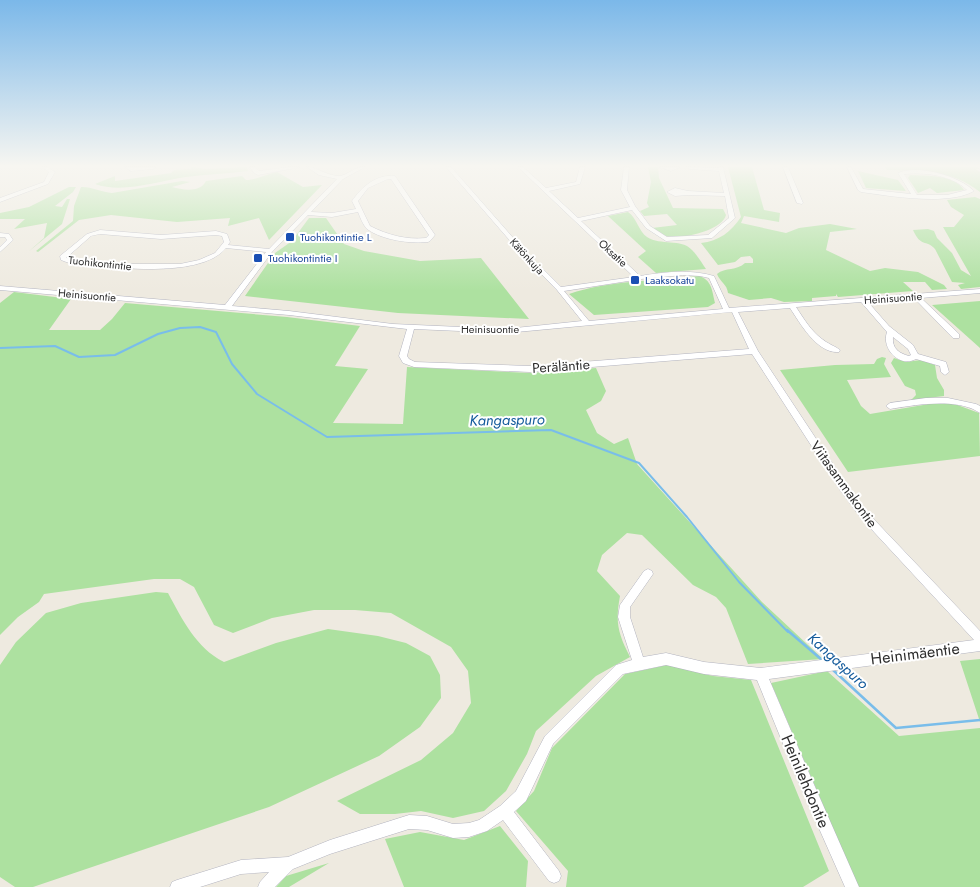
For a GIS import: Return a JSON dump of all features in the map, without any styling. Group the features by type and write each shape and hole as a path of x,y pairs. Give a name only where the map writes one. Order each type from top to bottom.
{"street":[{"path":"227,308 270,251 311,208"},
{"path":"307,213 332,215 358,210 368,228 377,232 396,238 428,240 432,235 414,208"},
{"name":"Kätönkuja","path":"484,208 520,249 559,288 586,322"},
{"name":"Oksatie","path":"566,208 639,278"},
{"path":"578,220 628,211 631,208"},
{"path":"634,208 641,219 660,236 676,240 705,238 715,234 732,218 730,208"},
{"name":"Tuohikontintie","path":"100,232 161,237 221,234 227,239 225,246 219,253 210,258 185,264 128,267 69,262 63,259 89,235 100,232"},
{"path":"0,235 7,235 10,240 0,250"},
{"path":"225,246 270,251"},
{"path":"559,288 639,278 707,274 716,283 730,310"},
{"name":"Heinisuontie","path":"0,288 227,308 411,327 506,330 730,310 980,291"},
{"path":"916,296 956,336"},
{"path":"864,300 891,332 910,346 915,352 915,356"},
{"path":"792,306 813,336 820,343 836,350"},
{"name":"Viitasammakontie","path":"730,310 754,351 843,487 864,515 980,639"},
{"name":"Peräläntie","path":"411,327 403,356 406,361 414,364 524,369 754,351"},
{"path":"891,332 888,337 889,346 894,353 902,358 910,359 915,356 943,364 945,372"},
{"path":"890,406 926,401 948,401 976,407 980,410"},
{"path":"640,664 624,617 625,605 648,574"},
{"name":"Heinimäentie","path":"288,864 330,847 409,822 427,823 454,831 469,830 482,826 505,811 521,796 549,740 620,669 666,660 704,668 761,674 980,645"},
{"name":"Heinilehdontie","path":"761,674 852,887"},
{"path":"505,811 554,876"},
{"path":"177,887 241,867 288,864"},
{"path":"265,887 288,864"}],"green space":[{"path":"22,208 67,208 62,224 28,252 44,238 47,223 14,229 25,219 0,219 0,213"},
{"path":"74,208 299,208 269,240 259,218 228,226 230,218 177,222 111,215 79,220 38,252 36,251 73,221"},
{"path":"646,208 723,209 726,215 723,221 709,230 681,237 672,237 652,228 677,225 667,214 644,216 640,211"},
{"path":"739,208 764,208 780,213 779,222 744,216 741,223 786,233 799,228 830,224 857,229 830,232 826,250 870,271 885,268 918,272 944,285 947,289 932,290 925,282 903,282 913,291 838,297 836,294 836,296 812,298 812,301 784,302 771,298 749,300 728,293 717,274 745,263 753,263 753,259 750,256 741,257 735,262 718,265 701,243 724,235 741,217"},
{"path":"953,208 980,208 980,287 961,289 958,285 965,283 952,282 935,249 921,241 913,230 928,229 934,231 937,238 952,253 961,270 971,276 943,227 954,227 964,215"},
{"path":"628,212 647,237 653,240 687,246 696,254 706,269 656,273 638,257 646,251 608,216"},
{"path":"309,218 326,218 344,244 364,251 420,261 481,258 529,319 398,313 245,296 275,253 292,241"},
{"path":"699,276 707,280 712,290 715,303 708,307 594,315 569,294 617,283"},
{"path":"14,292 71,299 49,330 100,330 125,303 287,317 360,326 335,366 368,369 333,423 403,424 407,367 531,373 596,368 606,391 601,401 586,410 597,433 614,444 628,438 637,464 762,602 823,659 748,664 726,608 716,597 693,585 642,535 627,533 602,555 597,571 620,596 619,628 630,657 596,676 536,731 527,754 506,791 484,811 453,818 421,811 395,814 360,814 337,801 421,760 453,733 471,703 468,671 451,647 391,613 355,610 314,610 272,618 233,633 214,625 194,587 180,579 154,579 44,594 39,602 18,617 0,635 0,303"},
{"path":"980,301 980,348 932,305"},
{"path":"886,358 884,364 891,377 847,380 861,406 870,414 941,402 952,403 979,413 980,456 848,472 780,370 874,364 877,359"},
{"path":"894,358 906,362 921,360 935,365 937,378 944,390 944,396 911,400 916,395 915,390 905,386 891,363"},
{"path":"156,592 168,593 184,623 198,641 205,649 224,662 276,643 328,629 378,636 406,643 430,656 440,675 441,698 420,727 379,756 269,807 33,887 15,887 0,877 0,665 16,642 46,613 81,603"},
{"path":"980,659 980,722 960,661"},
{"path":"667,665 713,676 751,680 829,871 803,887 566,887 568,871 516,811 534,791 552,748 625,674"},
{"path":"827,671 899,736 980,728 980,887 858,887 771,683"},
{"path":"500,826 528,861 526,887 404,887 385,839 420,832 464,840"},
{"path":"329,863 289,887 276,887 286,876"}],"waterway":[{"name":"Kangaspuro","path":"0,348 55,346 79,357 115,355 158,334 180,328 200,327 216,332 232,364 257,394 327,437 551,430 639,463 687,517 739,582 788,632"},
{"name":"Kangaspuro","path":"787,630 822,660"},
{"name":"Kangaspuro","path":"833,670 896,728 980,720"}],"place":[{"name":"Tuohikontintie L","path":"290,237"},
{"name":"Tuohikontintie I","path":"258,258"},
{"name":"Laaksokatu","path":"635,280"}]}
